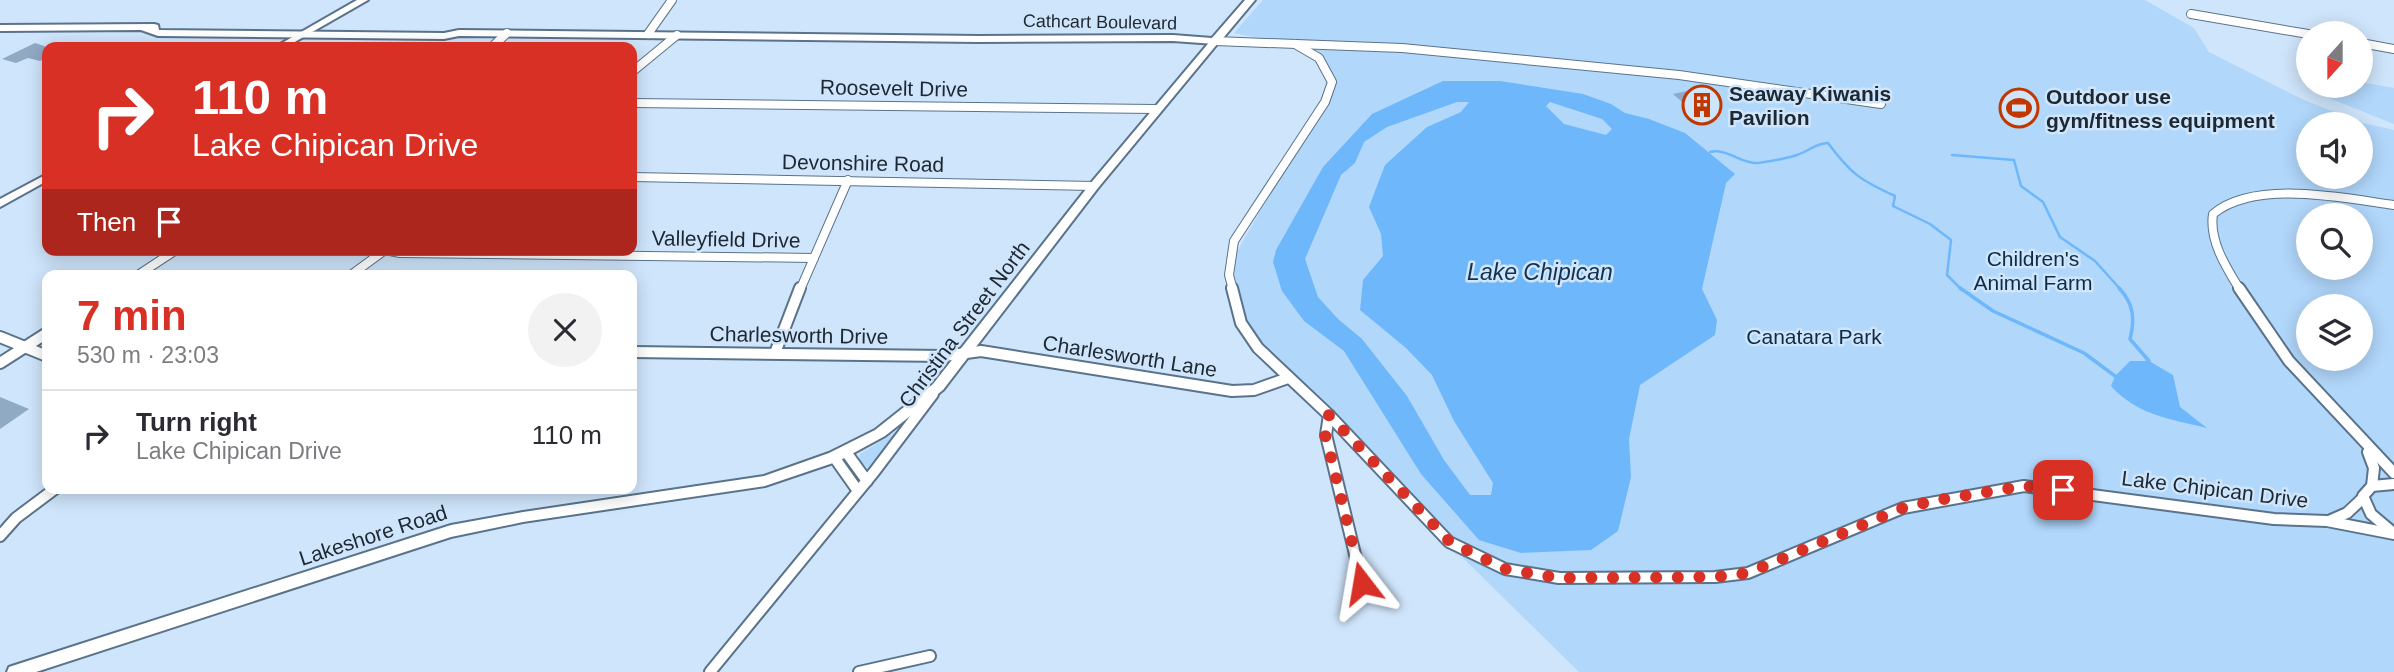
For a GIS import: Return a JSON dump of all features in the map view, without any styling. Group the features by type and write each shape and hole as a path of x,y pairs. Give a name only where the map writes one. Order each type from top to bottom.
{"main road":[{"name":"Christina Street North","path":"1215,41 1250,0"},
{"path":"0,28 315,27 453,29 459,33"},
{"path":"145,29 158,33 444,36 459,33"},
{"name":"Cathcart Boulevard","path":"459,33 677,34 1177,44 1185,41 1215,41"}],"street":[{"path":"289,42 364,0"},
{"path":"648,34 672,0"},
{"path":"2191,14 2296,32"},
{"path":"497,42 507,33"},
{"path":"637,68 677,34"},
{"path":"1215,41 1394,47 1652,72 1881,104"},
{"name":"Christina Street North","path":"710,672 867,481 1094,186 1215,41"},
{"name":"Lake Chipican Drive","path":"1295,44 1320,58 1332,82 1325,102 1234,241 1229,275 1241,323 1258,348 1329,415 1450,542 1505,569 1559,578 1715,577 1748,573 1903,508 2024,486 2274,519 2327,521 2394,533"},
{"path":"2373,45 2394,48"},
{"name":"Roosevelt Drive","path":"637,103 1156,109"},
{"name":"Devonshire Road","path":"637,177 1094,186"},
{"path":"0,204 42,180"},
{"path":"775,353 848,180"},
{"path":"2394,205 2312,194 2258,197 2225,206 2213,215 2211,222 2214,243 2221,257 2273,339 2365,446 2394,474"},
{"path":"146,270 167,256"},
{"path":"358,270 377,256"},
{"name":"Valleyfield Drive","path":"637,256 814,258"},
{"path":"0,363 42,336"},
{"path":"0,337 42,354"},
{"name":"Charlesworth Lane","path":"965,353 981,351 1232,391 1254,390 1288,378"},
{"name":"Charlesworth Drive","path":"637,352 946,356 965,353"},
{"name":"Lakeshore Road","path":"15,672 451,531 523,517 751,484 840,454 893,424 937,387"},
{"path":"1329,415 1325,435 1362,583"},
{"path":"2365,446 2374,468 2371,486"},
{"path":"840,454 867,481"},
{"path":"840,454 858,491"},
{"path":"2394,484 2371,486 2365,490 2363,498 2371,514 2394,533"},
{"path":"0,536 16,518 48,494"},
{"name":"Lake Chipican Drive","path":"2327,521 2347,513 2363,498"},
{"path":"859,672 930,656"}],"green space":[{"name":"Canatara Park","path":"1263,0 2145,0 2194,28 2209,52 2296,98 2334,112 2296,112 2296,189 2373,189 2373,125 2394,130 2394,672 1579,672 1462,557 1258,348 1235,304 1234,257 1322,102 1329,82 1317,58 1288,44 1234,33"},
{"path":"2373,84 2394,88 2394,124 2373,116 2373,112 2364,112 2329,98 2373,98"},
{"path":"897,431 869,469 859,460 860,454"}],"water":[{"name":"Lake Chipican","path":"1443,81 1500,81 1583,94 1611,104 1625,113 1685,133 1735,174 1726,183 1702,289 1717,320 1715,335 1640,385 1629,439 1631,477 1618,531 1591,550 1521,553 1479,540 1421,474 1344,351 1304,321 1282,291 1273,262 1276,250 1323,167 1372,114","holes":["1457,102 1469,102 1461,112 1427,127 1385,165 1369,207 1381,234 1383,256 1363,280 1360,310 1406,348 1432,375 1454,421 1493,483 1491,495 1470,495 1444,460 1407,396 1362,339 1338,319 1318,297 1305,259 1341,175 1355,163 1364,142 1387,127","1550,102 1602,119 1612,129 1606,135 1564,124 1546,106"]},
{"path":"2130,361 2149,361 2173,375 2180,407 2207,428 2143,410 2121,396 2111,386 2115,376"}],"building":[{"path":"35,43 42,45 40,61 28,58 16,63 2,59"},
{"name":"Seaway Kiwanis Pavilion","path":"1687,91 1695,97 1706,95 1723,108 1697,115 1673,94"},
{"path":"0,397 29,409 0,429"}],"waterway":[{"path":"1710,152 1723,152 1758,163 1778,160 1828,143 1857,175 1895,196 1893,206 1930,224 1951,240 1947,275 1960,288"},
{"path":"1952,155 2014,160 2021,186 2043,202 2060,237 2095,261 2121,290"},
{"path":"1960,288 1993,311 2084,353 2115,376"},
{"path":"2119,288 2128,300 2132,312 2130,339 2149,361"}],"place":[{"name":"Seaway Kiwanis Pavilion","path":"1702,105"},
{"name":"Outdoor use gym/fitness equipment","path":"2019,108"}],"route":[{"path":"1362,583 1325,435 1329,415 1450,542 1505,569 1559,578 1715,577 1748,573 1903,508 2024,486 2063,490"}],"park label":[{"name":"Children's Animal Farm","path":"2033,270"}]}
